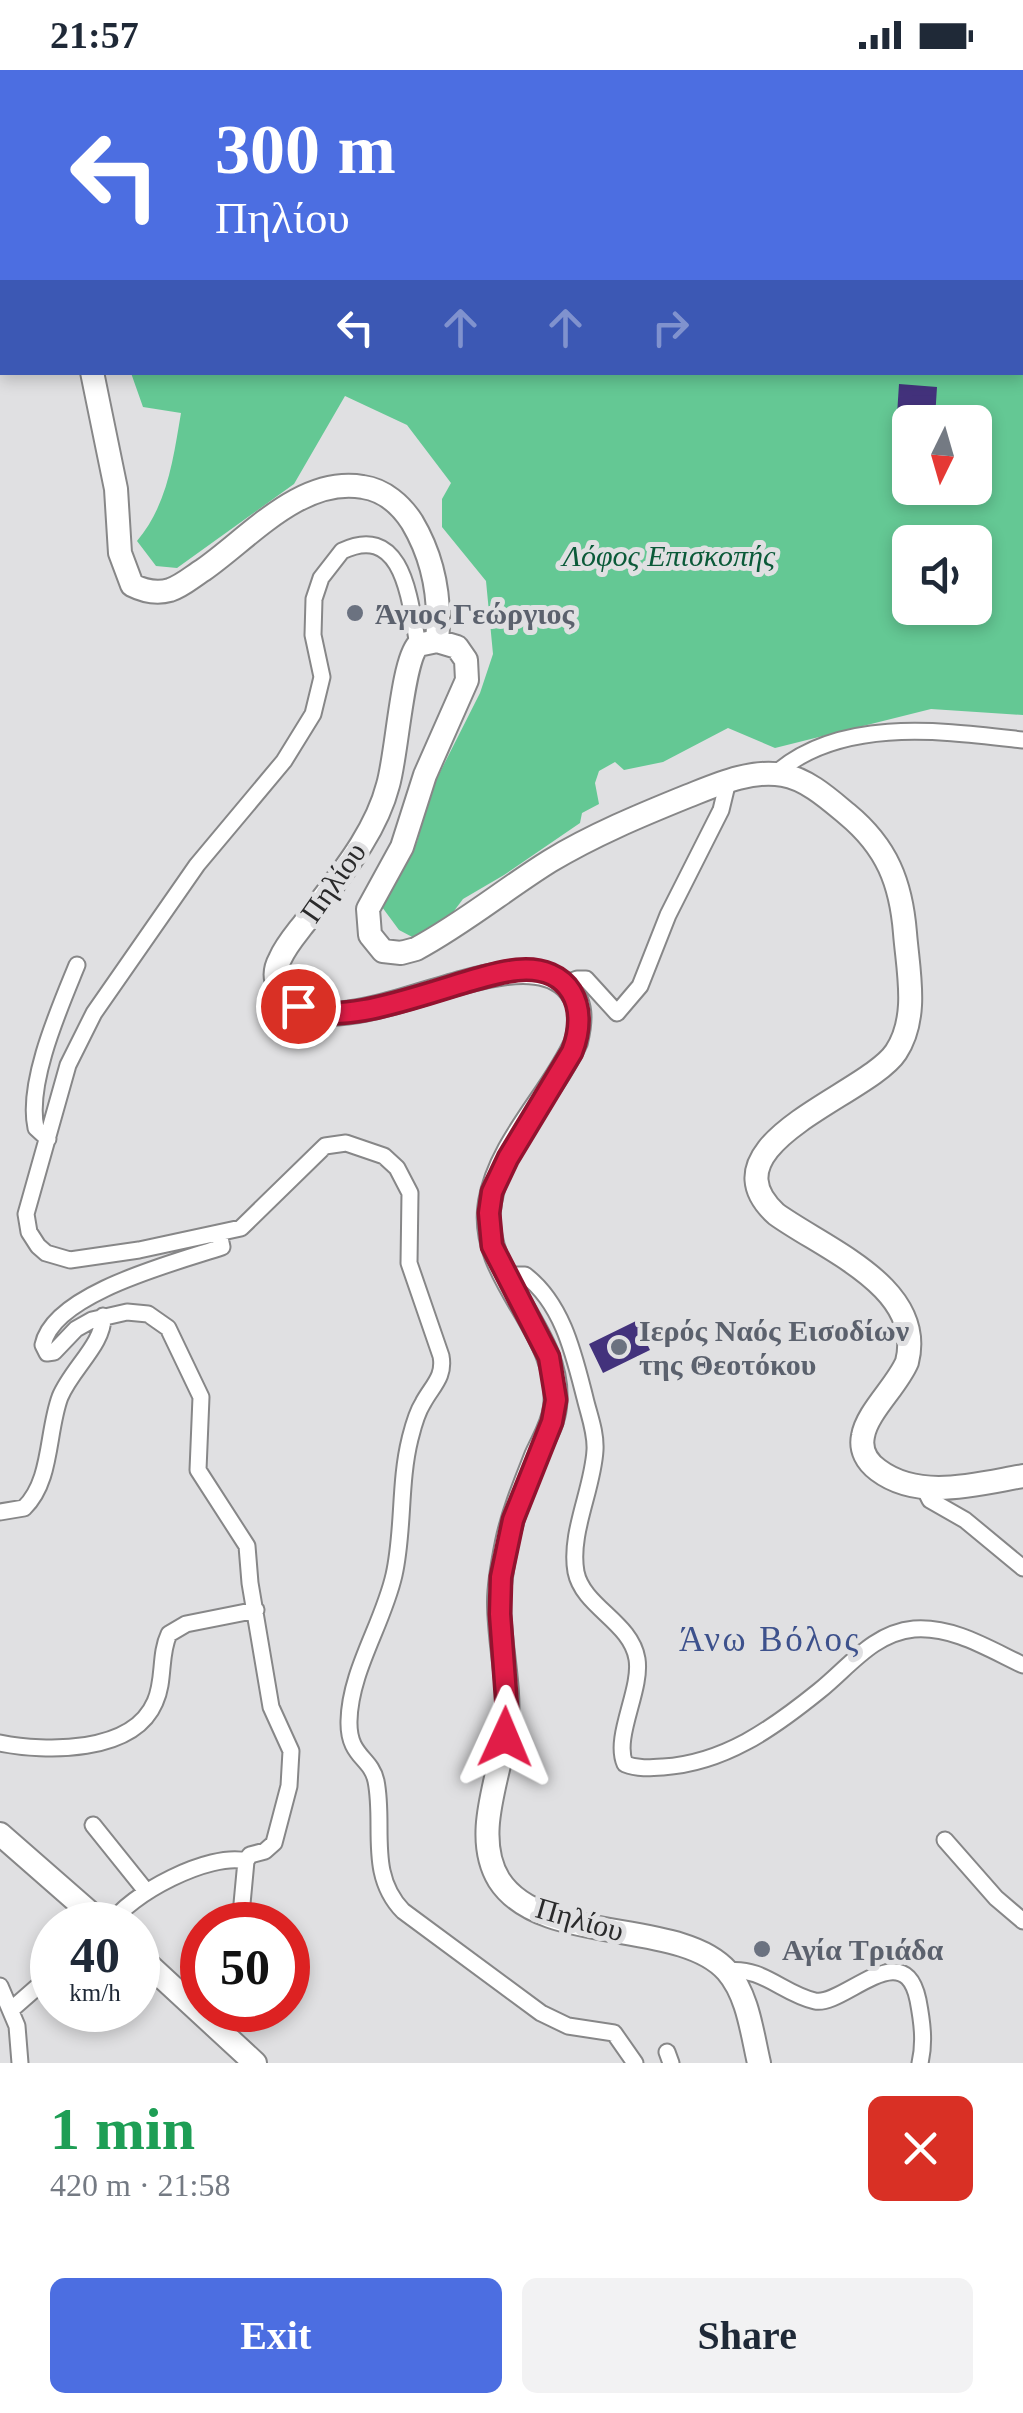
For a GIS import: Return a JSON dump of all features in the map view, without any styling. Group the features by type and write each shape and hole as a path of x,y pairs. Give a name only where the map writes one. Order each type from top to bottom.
{"main road":[{"path":"93,375 116,490 120,553 132,585 150,592 177,587 300,499 331,488 364,487 382,493 401,507 430,561 440,603 427,643"},
{"name":"Πηλίου","path":"727,1971 709,1957 683,1947 548,1915 512,1894 494,1866 489,1824 507,1719 501,1577 513,1520 552,1422 556,1400 549,1357 492,1246 490,1200 515,1144 576,1042 579,1006 564,984 547,974 518,970 371,1008 328,1013 298,1006 278,985 276,971 280,957 350,860 383,802 398,743 406,673 412,652 427,643 454,645 464,656 468,676 425,775 402,847 368,908 370,935 387,952 401,953 426,943 587,841 728,781 775,774"},
{"path":"775,774 798,780 837,805 872,837 889,862 902,906 910,1012 901,1042 882,1068 806,1116 770,1146 759,1166 764,1202 776,1214 872,1276 896,1304 908,1332 908,1356 862,1439 863,1450 872,1465 903,1484 924,1488 1023,1476"},
{"path":"0,1834 80,1902"},
{"path":"727,1971 742,1998 759,2063"},
{"path":"160,1972 180,1987"},
{"path":"227,2032 256,2063"}],"street":[{"path":"427,643 394,559 386,550 370,546 342,551 321,578 314,599 314,635 322,676 313,714 284,761 221,834 94,1013 68,1064 26,1214 29,1232 46,1253 59,1258 86,1258 219,1233 248,1223 313,1156 334,1143 374,1151 390,1161 404,1180 412,1206 409,1263 442,1356 443,1370 420,1408 411,1434 394,1577 350,1706 352,1745 377,1783 376,1828 382,1874 396,1904 457,1954 560,2023 614,2033 635,2063"},
{"path":"775,774 817,747 896,731 933,730 1023,740"},
{"path":"564,984 586,980 617,1013 640,986 668,915 721,810 728,781"},
{"path":"48,1139 36,1128 34,1108 48,1039 77,966"},
{"path":"219,1233 222,1247 110,1286 83,1301 44,1341 45,1351 58,1350 76,1329 103,1316 144,1313 168,1328 201,1396 198,1470 245,1540 271,1706 290,1745 292,1760 274,1843 246,1861 242,1902"},
{"path":"505,1275 526,1275 553,1308 571,1344 592,1425 595,1450 578,1536 576,1570 587,1592 624,1632 637,1658 623,1747 625,1764 646,1768 684,1766 726,1753 818,1692 864,1650 904,1631 952,1634 1023,1665"},
{"path":"0,1512 24,1508 36,1493 57,1406 74,1368 102,1335 103,1316"},
{"path":"924,1488 930,1500 965,1520 1023,1568"},
{"path":"0,1743 57,1750 126,1732 154,1706 169,1634 199,1621 256,1610"},
{"path":"93,1825 146,1891"},
{"path":"945,1840 996,1898 1023,1922"},
{"path":"132,1902 175,1876 222,1862 246,1861"},
{"path":"727,1971 754,1972 819,2002 834,1999 861,1980 878,1974 908,1979 916,1991 920,2010 920,2063"},
{"path":"0,1986 12,2008 20,2039 20,2063"},
{"path":"12,2008 30,1993"}],"green space":[{"name":"Λόφος Επισκοπής","path":"132,375 1023,375 1023,715 931,709 775,748 728,728 663,762 624,770 615,762 599,771 595,783 599,804 582,813 580,823 463,899 448,919 418,940 399,930 382,907 417,842 432,788 480,693 493,654 486,581 442,527 442,499 451,483 407,425 345,396 294,484 177,568 156,566 137,541 162,496 181,413 143,407"}],"building":[{"path":"899,384 937,387 936,405 898,405"},
{"name":"Ιερός Ναός Εισοδίων της Θεοτόκου","path":"636,1321 650,1350 603,1373 589,1344"}],"place":[{"name":"Άγιος Γεώργιος","path":"355,613"},
{"name":"Ιερός Ναός Εισοδίων της Θεοτόκου","path":"619,1347"},
{"name":"Αγία Τριάδα","path":"762,1949"}],"district":[{"name":"Άνω Βόλος","path":"770,1639"}],"route":[{"path":"298,1006 328,1013 371,1008 518,970 555,977 571,991 579,1006 572,1052 515,1144 492,1192 489,1213 492,1246 549,1357 556,1400 552,1422 513,1520 501,1577 505,1737"}]}
